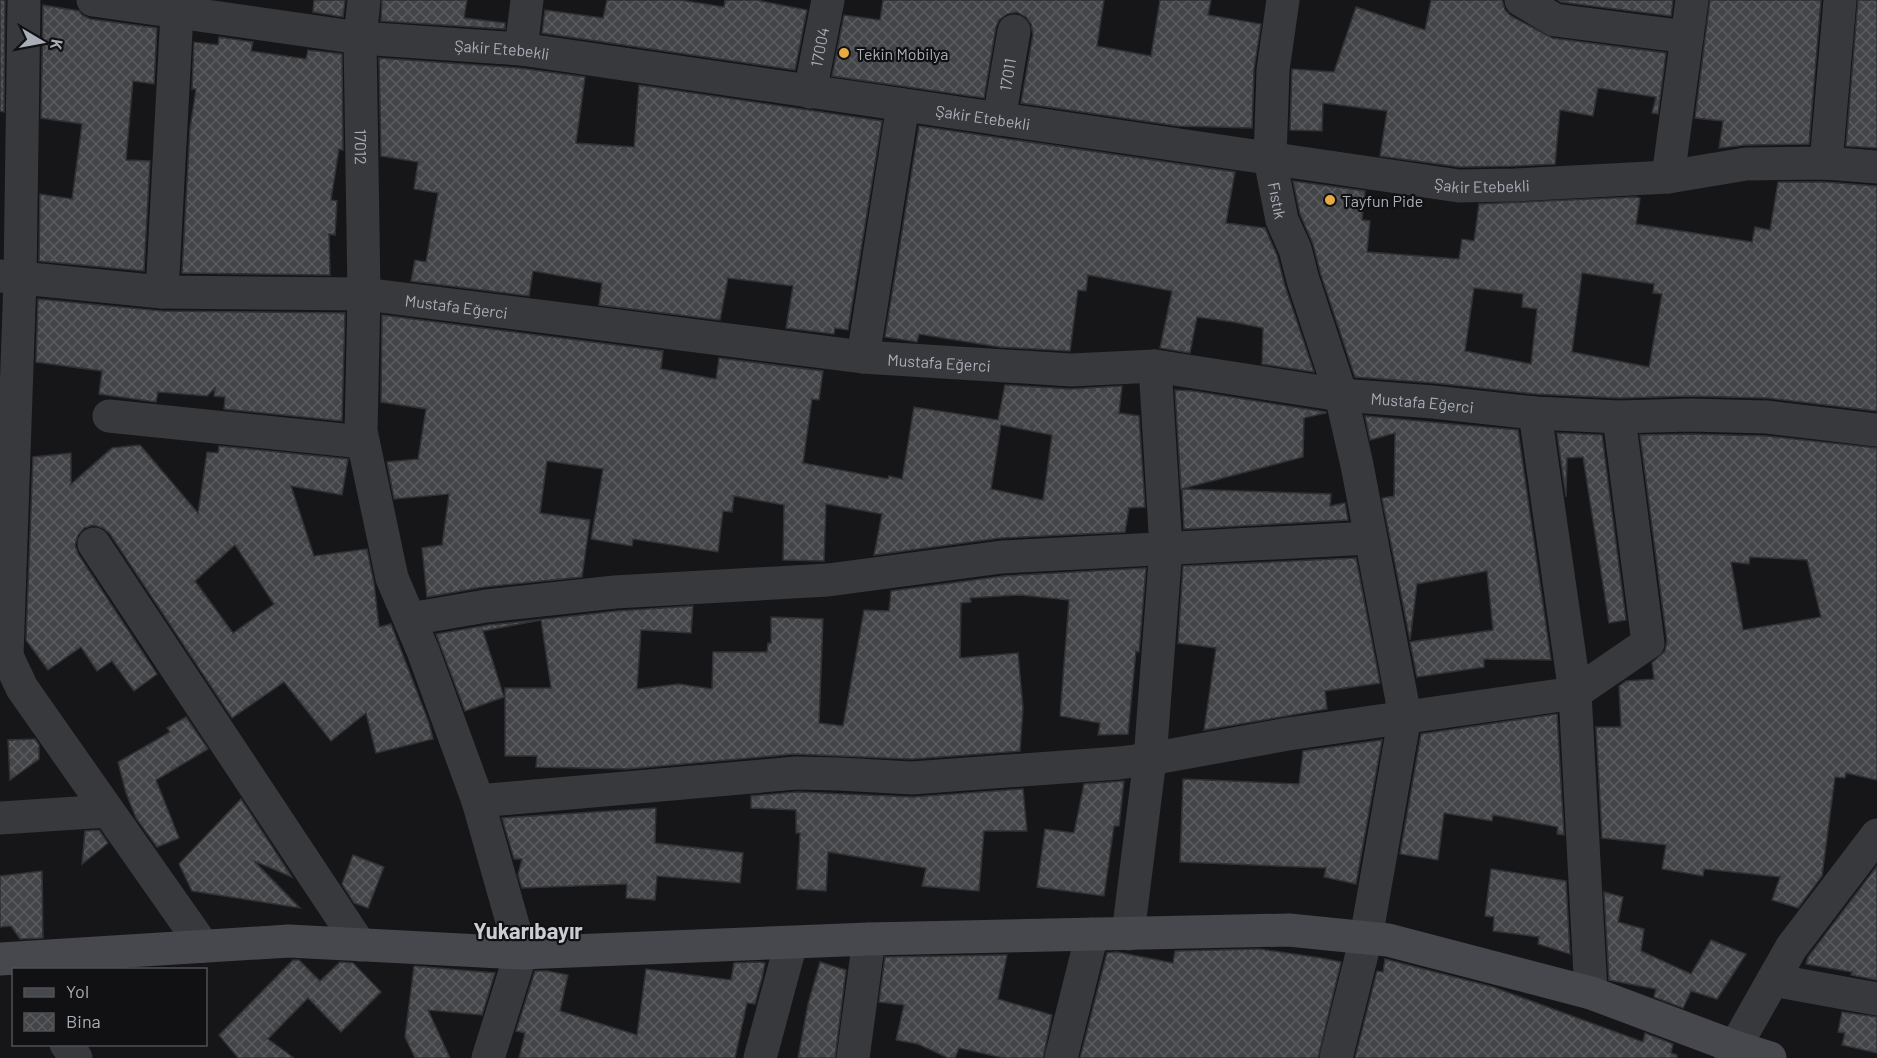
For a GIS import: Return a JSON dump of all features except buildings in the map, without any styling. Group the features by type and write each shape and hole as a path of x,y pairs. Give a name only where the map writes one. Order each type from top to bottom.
{"street":[{"path":"24,0 11,164 4,656 22,688 203,946"},
{"name":"Şakir Etebekli","path":"93,0 136,3 177,13 360,39 521,49 1460,186 1668,177 1746,164 1826,163 1877,167"},
{"name":"17012","path":"364,0 360,39 364,294 361,431 392,578 410,619 478,801 521,953"},
{"path":"521,49 527,0"},
{"name":"17004","path":"810,92 828,0"},
{"name":"Fıstık","path":"1283,0 1273,70 1270,159 1282,220 1295,249 1341,395 1405,717"},
{"path":"1521,0 1555,20 1687,37"},
{"path":"1668,177 1692,0"},
{"path":"1826,163 1840,0"},
{"path":"162,292 177,13"},
{"name":"17011","path":"999,119 1014,31"},
{"path":"863,357 903,105"},
{"name":"Mustafa Eğerci","path":"10,278 162,292 364,294 863,357 1071,370 1155,366 1341,395 1535,413 1619,417 1690,415 1767,417 1877,430"},
{"path":"1128,934 1150,759 1166,548 1155,366"},
{"path":"1535,413 1575,693 1591,993"},
{"path":"108,416 363,442"},
{"path":"478,801 796,774 912,778 1150,759 1288,734 1575,693 1648,643 1619,417"},
{"path":"410,619 486,606 615,592 828,580 1002,557 1371,538"},
{"path":"94,544 360,945"},
{"path":"1336,1058 1366,938 1405,717"},
{"path":"0,818 107,811"},
{"path":"1733,1053 1791,948 1864,870 1877,835"},
{"path":"6,962 289,941 521,953 869,939 1289,930 1388,940 1591,993 1733,1053 1770,1058"},
{"path":"1062,1058 1092,934"},
{"path":"853,1058 869,939"},
{"path":"760,1058 791,943"},
{"path":"488,1058 521,953"},
{"path":"1773,980 1877,999"}],"place":[{"name":"Tekin Mobilya","path":"844,53"},
{"name":"Tayfun Pide","path":"1330,200"}],"district":[{"name":"Yukarıbayır","path":"528,930"}]}
